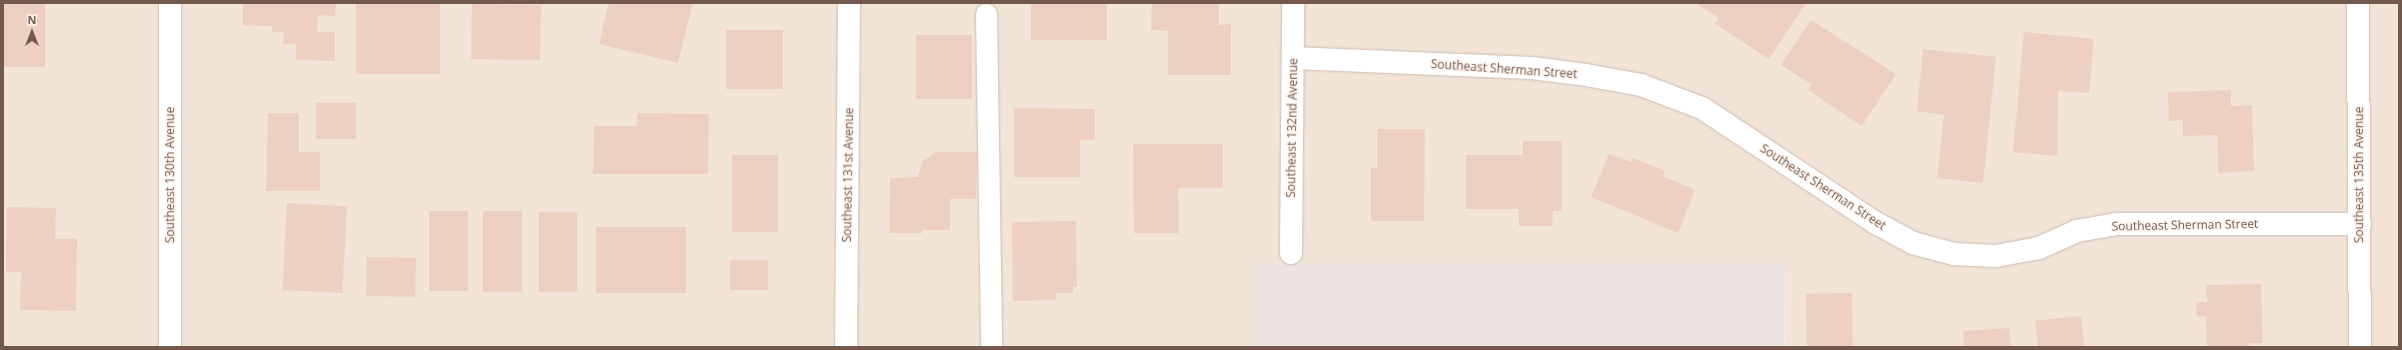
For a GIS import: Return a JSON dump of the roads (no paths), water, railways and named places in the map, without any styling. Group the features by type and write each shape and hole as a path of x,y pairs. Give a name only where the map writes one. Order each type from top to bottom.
{"street":[{"name":"Southeast 130th Avenue","path":"170,3 170,347"},
{"name":"Southeast 131st Avenue","path":"846,347 849,3"},
{"name":"Southeast 132nd Avenue","path":"1291,253 1293,3"},
{"name":"Southeast 135th Avenue","path":"2358,3 2360,347"},
{"name":"Southeast Sherman Street","path":"1293,58 1532,68 1586,75 1641,85 1702,108 1876,223 1913,243 1954,254 1996,256 2039,248 2077,231 2117,224 2360,224"}],"lane":[{"path":"986,14 991,347"}]}
